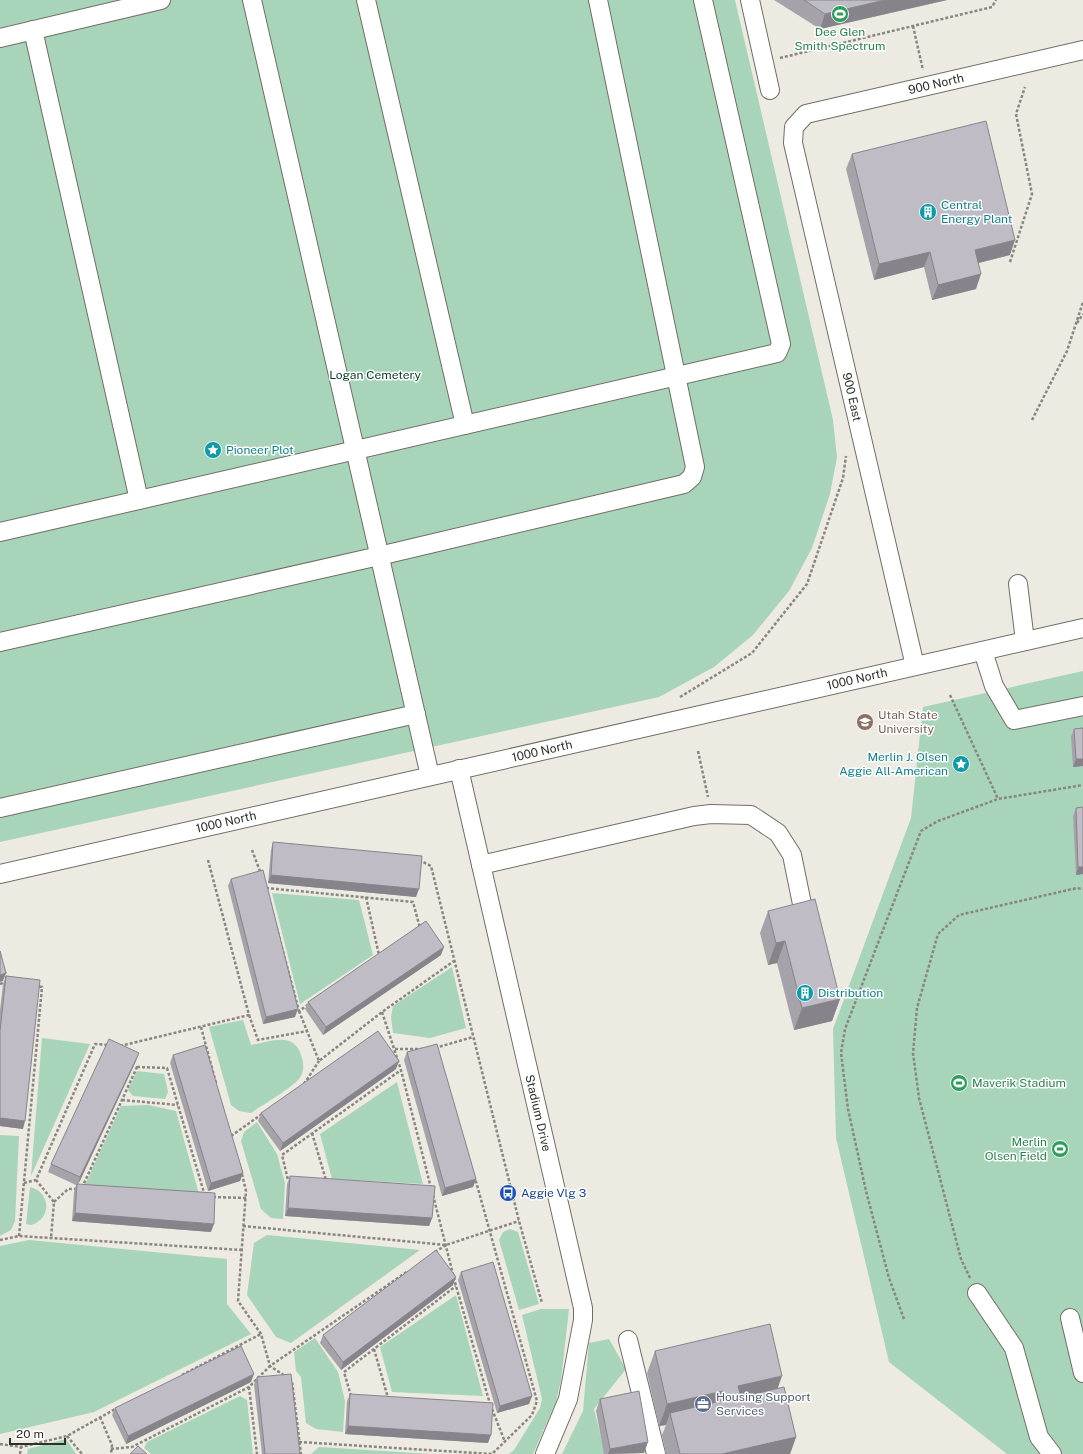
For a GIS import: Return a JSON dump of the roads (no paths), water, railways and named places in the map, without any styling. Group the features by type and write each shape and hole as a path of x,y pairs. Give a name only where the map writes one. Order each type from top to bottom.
{"street":[{"path":"0,38 136,3 160,0"},
{"path":"252,0 430,776"},
{"path":"366,0 465,425"},
{"path":"0,642 379,556 684,484 692,477 695,467 598,0"},
{"path":"0,532 777,353 781,344 702,0"},
{"path":"750,0 762,62 770,90"},
{"path":"33,30 140,500"},
{"name":"900 North","path":"794,127 806,114 1083,50"},
{"name":"900 East","path":"794,127 793,143 915,666"},
{"path":"1018,584 1025,641"},
{"name":"1000 North","path":"0,874 1083,628"},
{"path":"983,651 994,686 1014,720 1083,706"},
{"path":"0,808 416,714"},
{"name":"Stadium Drive","path":"459,769 583,1308 583,1320 568,1399 545,1454"},
{"path":"481,865 711,814 751,815 778,833 792,855 802,904"},
{"path":"977,1293 1014,1348 1039,1437 1052,1454"},
{"path":"1070,1318 1083,1373"},
{"path":"628,1340 656,1454"}],"place":[{"name":"Dee Glen Smith Spectrum","path":"840,14"},
{"name":"Central Energy Plant","path":"928,212"},
{"name":"Pioneer Plot","path":"213,450"},
{"name":"Utah State University","path":"865,722"},
{"name":"Merlin J. Olsen Aggie All-American","path":"961,764"},
{"name":"Distribution","path":"805,993"},
{"name":"Maverik Stadium","path":"959,1083"},
{"name":"Merlin Olsen Field","path":"1060,1149"},
{"name":"Aggie Vlg 3","path":"508,1193"},
{"name":"Housing Support Services","path":"703,1404"}],"park label":[{"name":"Logan Cemetery","path":"375,375"}]}
